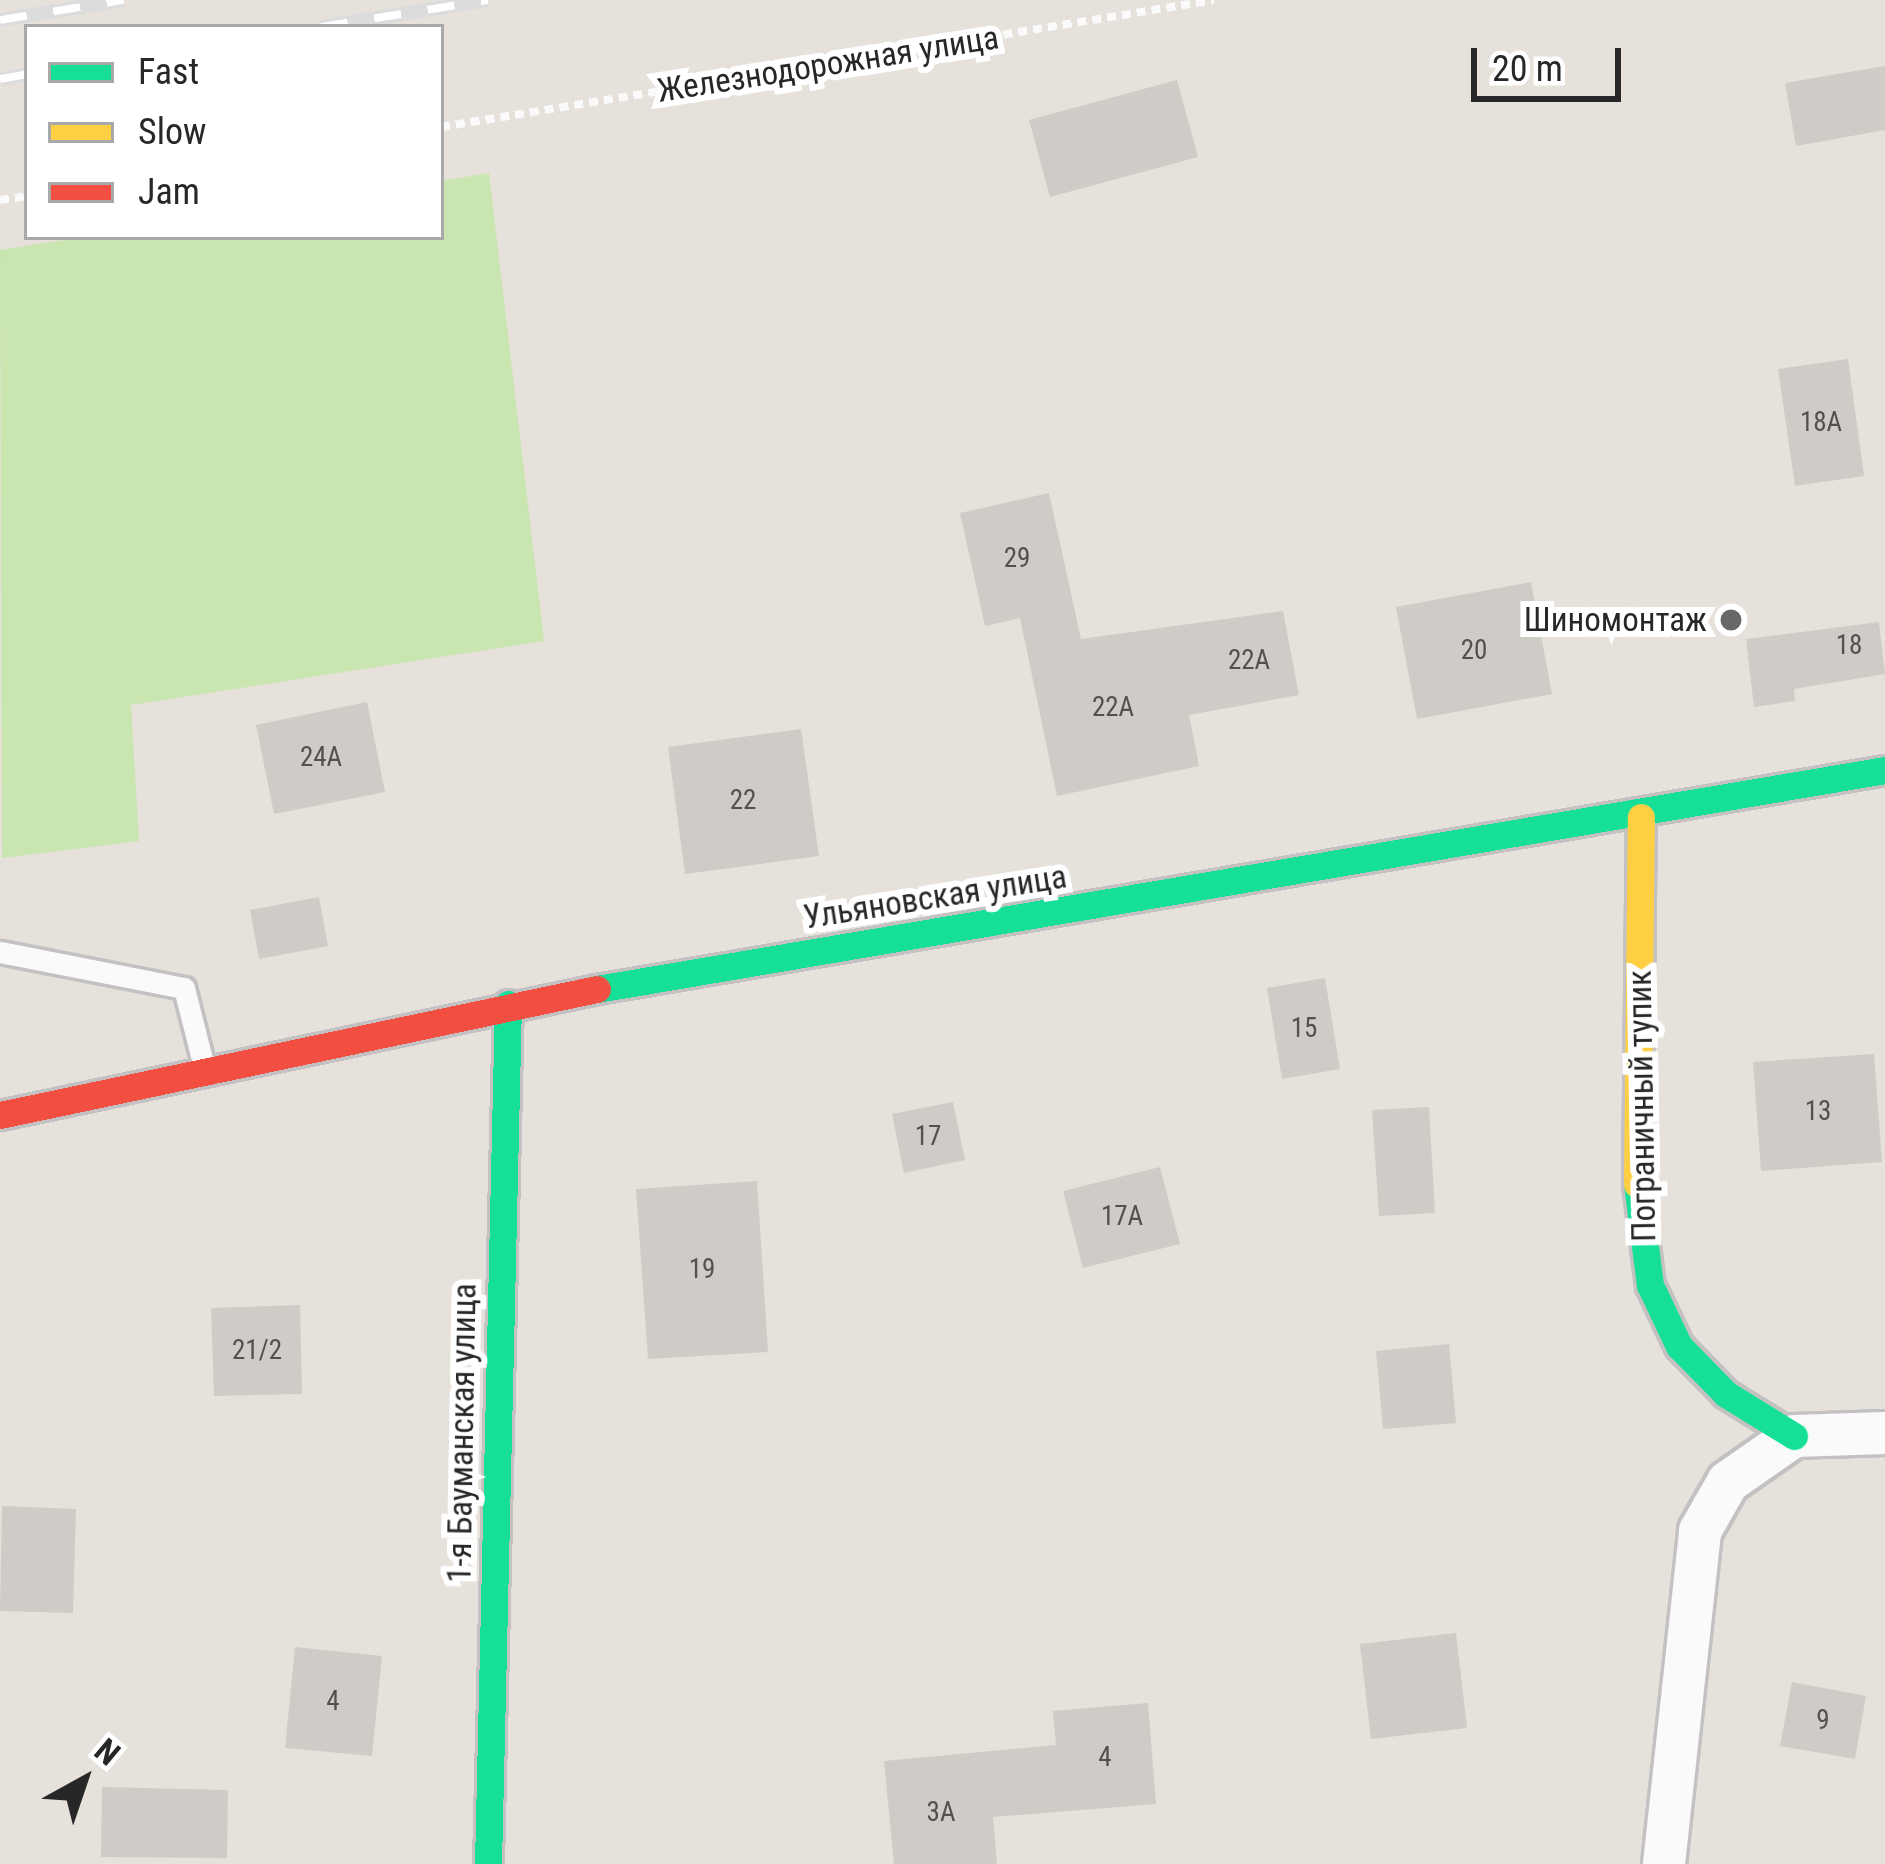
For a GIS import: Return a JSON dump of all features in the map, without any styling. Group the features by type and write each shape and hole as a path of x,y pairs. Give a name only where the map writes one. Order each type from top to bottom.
{"street":[{"name":"Ульяновская улица","path":"0,1114 508,1004 1641,817 1885,770"},
{"name":"Пограничный тупик","path":"1641,817 1636,1222 1650,1285 1679,1346 1726,1394 1794,1436"},
{"name":"1-я Бауманская улица","path":"488,1864 508,1004"},
{"path":"1664,1864 1700,1532 1728,1482 1794,1436 1885,1433"}],"lane":[{"path":"0,952 184,988 205,1070"}],"path":[{"name":"Железнодорожная улица","path":"444,128 1214,0"}],"green space":[{"path":"489,173 544,641 131,705 139,841 2,858 0,250 64,240 444,240 444,180"}],"building":[{"path":"1885,66 1885,130 1796,146 1785,83"},
{"path":"1177,80 1198,157 1050,197 1029,120"},
{"path":"1848,359 1864,476 1795,486 1778,369"},
{"path":"1049,493 1081,639 1283,611 1299,695 1189,715 1199,766 1057,796 1020,618 985,626 960,513"},
{"path":"1531,582 1552,694 1417,719 1396,607"},
{"path":"1879,622 1885,674 1794,689 1795,701 1754,707 1746,639"},
{"path":"367,702 385,792 274,814 256,725"},
{"path":"801,729 819,856 685,874 668,747"},
{"path":"319,897 328,946 259,959 250,910"},
{"path":"1325,978 1340,1069 1282,1079 1267,988"},
{"path":"1874,1054 1882,1162 1761,1171 1753,1062"},
{"path":"953,1102 965,1160 904,1173 892,1114"},
{"path":"1429,1107 1435,1213 1379,1216 1372,1110"},
{"path":"1160,1167 1180,1244 1083,1268 1063,1191"},
{"path":"757,1181 768,1352 648,1359 636,1189"},
{"path":"300,1305 302,1394 214,1396 211,1308"},
{"path":"1449,1344 1456,1423 1383,1429 1376,1351"},
{"path":"2,1506 76,1509 73,1613 0,1611"},
{"path":"1456,1633 1467,1728 1371,1739 1360,1644"},
{"path":"295,1647 382,1656 372,1756 285,1748"},
{"path":"1792,1682 1866,1696 1855,1759 1780,1746"},
{"path":"1148,1703 1156,1804 993,1817 997,1864 894,1864 884,1761 1056,1745 1053,1711"},
{"path":"102,1787 228,1790 227,1858 101,1857"}],"railway":[{"path":"0,20 123,0"},
{"path":"340,24 488,0"},
{"path":"0,79 24,75"}],"traffic: fast":[{"path":"597,989 1885,770"},
{"path":"488,1864 508,1004"},
{"path":"1637,1184 1650,1285 1679,1346 1726,1394 1794,1436"}],"traffic: slow":[{"path":"1637,1184 1641,817"}],"traffic: jam":[{"path":"0,1115 597,989"}],"place":[{"name":"Шиномонтаж","path":"1731,620"}]}
